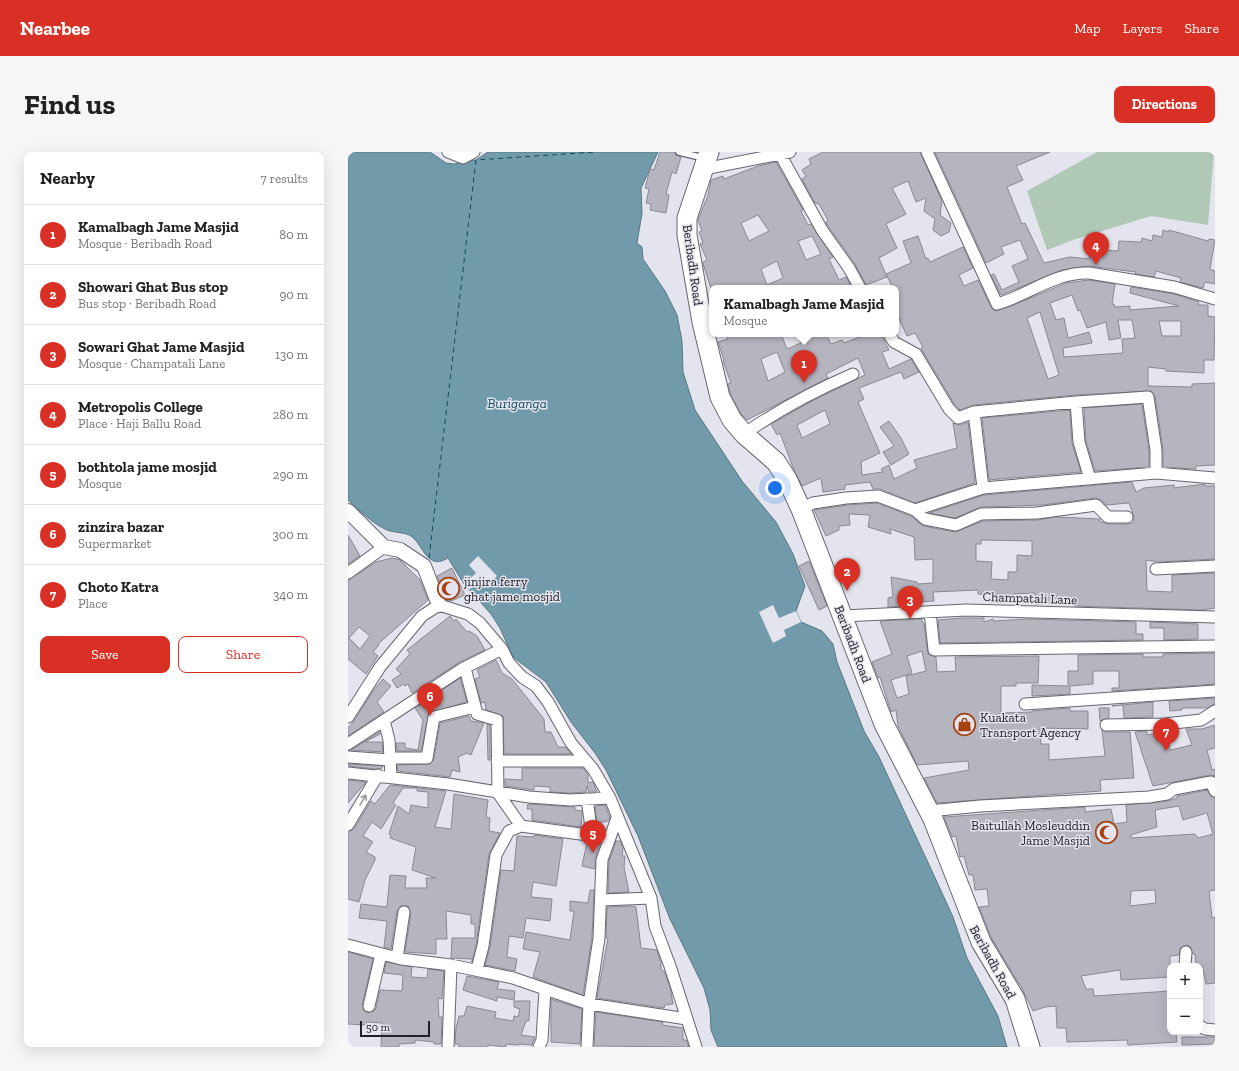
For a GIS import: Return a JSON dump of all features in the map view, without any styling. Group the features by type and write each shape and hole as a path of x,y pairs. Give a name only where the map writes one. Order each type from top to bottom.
{"highway":[{"name":"Beribadh Road","path":"707,160 687,218 687,235 702,322 720,397 732,420 744,434 776,462 787,479 801,509 884,724 928,811 949,858 975,929 1014,999 1030,1047"}],"street":[{"path":"448,152 463,158 474,155"},
{"path":"927,152 997,304 1049,280 1077,273 1089,273 1174,287 1215,299"},
{"path":"707,160 785,153 822,230 849,268 858,285"},
{"path":"891,337 894,342 916,354 927,376 952,413 958,418 974,412 1076,402 1148,397 1156,450 1156,473"},
{"path":"744,434 774,413 814,391 853,374"},
{"path":"1076,402 1079,442 1090,479"},
{"path":"974,412 983,488"},
{"path":"915,510 983,488 1156,473 1215,478"},
{"path":"801,509 826,501 878,496 915,510 925,519 956,525 981,514 1037,513 1096,505 1108,517 1127,517"},
{"path":"348,511 384,547 400,550 426,562 439,605"},
{"path":"348,573 384,547"},
{"path":"1156,569 1215,566"},
{"path":"439,605 468,614 480,623 502,649 509,663 522,677 536,686 548,702 572,743 592,769 610,798 651,898 655,926 696,1047"},
{"path":"348,717 380,667 422,616 439,605"},
{"name":"Champatali Lane","path":"843,616 967,610 1215,617"},
{"path":"930,612 934,650 1215,646"},
{"path":"348,744 465,668 502,649"},
{"path":"465,668 477,714 497,720 498,792 521,826"},
{"path":"1025,704 1215,691"},
{"path":"348,757 390,759 426,758 434,717 475,707"},
{"path":"1106,725 1164,724 1201,720 1215,711"},
{"path":"384,720 389,740 391,777"},
{"path":"497,761 585,761"},
{"path":"348,773 378,775 448,784 529,797 587,799 610,798"},
{"path":"348,825 378,775"},
{"path":"928,811 980,806 1150,798 1167,794 1174,789 1211,782 1215,791"},
{"path":"587,799 592,835"},
{"path":"587,1047 589,1004 599,938 602,900 602,860 617,818"},
{"path":"477,969 483,946 496,855 509,831 521,826 610,838"},
{"path":"602,900 651,898"},
{"path":"397,958 404,912"},
{"path":"348,946 397,958 477,969 513,978 589,1004 687,1019"},
{"path":"1185,963 1186,952"},
{"path":"369,1006 381,954"},
{"path":"448,1047 451,965"},
{"path":"539,1047 542,1040 545,989"},
{"path":"1203,1028 1215,1030"}],"lane":[{"path":"679,152 707,160"}],"green space":[{"path":"1097,152 1214,152 1208,225 1151,216 1076,239 1047,250 1027,191"}],"water":[{"name":"Buriganga","path":"348,152 430,152 446,163 454,164 476,160 488,152 658,152 641,188 642,213 637,243 642,247 643,259 665,291 677,315 682,341 683,372 695,410 742,481 776,522 793,554 805,586 796,611 801,622 822,631 833,644 837,662 864,731 879,757 953,917 967,958 998,1016 1007,1047 718,1047 711,1030 710,1010 704,988 670,919 638,836 606,770 595,753 571,722 546,682 513,657 500,628 491,614 464,584 448,558 438,562 427,557 411,536 387,530 367,517 348,500"}],"pier":[{"path":"478,556 497,576 488,585 482,578 469,590 464,584 476,573 469,565"},
{"path":"773,605 779,618 796,611 801,622 784,630 786,636 773,643 759,612"}],"building":[{"path":"660,152 675,152 676,155 681,157 676,174 672,172 666,194 669,195 666,213 650,210 651,204 646,203 649,189 645,188 650,169 654,170"},
{"path":"823,152 920,152 942,201 940,215 951,223 949,232 941,236 933,230 935,219 924,211 926,198 916,202 908,181 892,188 906,214 886,224 897,248 879,258 887,277 866,285 855,264 828,226 826,222 828,220 819,204 815,203 802,179 806,176 802,170 811,164 809,159"},
{"path":"935,152 1050,152 1016,166 1023,180 1007,187 1022,224 1025,223 1044,263 1070,257 1090,259 1089,256 1103,257 1104,250 1118,251 1119,241 1141,242 1142,238 1152,241 1153,235 1162,237 1163,230 1169,232 1169,230 1208,241 1209,239 1215,240 1210,269 1215,271 1215,284 1205,282 1203,288 1180,282 1181,278 1156,271 1154,277 1135,274 1136,272 1089,266 1062,270 1001,295 991,275 994,274 1002,290 1019,282 1012,266 1028,259 1020,240 1001,247 1004,254 986,263"},
{"path":"776,162 803,210 801,211 808,225 811,224 833,257 829,259 839,280 846,277 850,285 767,285 710,285 703,264 703,262 707,260 700,244 703,243 699,232 702,231 698,220 708,195 711,180 723,176 724,179 758,166","holes":["758,215 769,231 749,241 741,223","812,236 821,254 806,260 798,241","777,261 783,278 767,285 761,269"]},
{"path":"918,236 926,259 928,258 930,262 963,247 973,268 959,275 964,286 978,280 991,307 996,311 1066,283 1089,280 1115,284 1112,304 1114,304 1115,307 1130,306 1130,310 1179,306 1130,293 1131,287 1174,294 1199,302 1198,305 1208,305 1208,316 1215,317 1214,360 1204,360 1204,373 1166,371 1166,369 1148,367 1148,386 1192,387 1192,384 1215,383 1215,465 1196,466 1196,469 1163,467 1163,449 1155,396 1151,391 1075,395 973,405 960,410 955,405 923,352 921,348 923,347 915,333 907,336 899,319 899,285 892,285 886,274 911,263 903,241","holes":["1072,295 1078,311 1080,310 1087,328 1106,322 1109,340 1121,338 1118,320 1132,320 1135,338 1122,339 1123,353 1064,357 1063,348 1092,343 1089,332 1068,338 1064,318 1056,320 1050,303","1040,312 1059,375 1048,379 1027,318","1159,321 1181,321 1181,336 1162,336"]},
{"path":"727,337 782,337 787,349 801,343 798,337 828,337 831,344 842,340 844,343 860,337 882,337 889,350 882,352 889,369 911,359 919,372 904,379 901,372 859,388 864,399 858,402 880,453 861,462 862,475 883,472 881,469 889,465 894,479 917,468 914,460 957,448 953,423 960,425 968,422 975,483 915,503 880,489 873,489 870,482 845,485 845,489 823,492 821,478 802,486 794,470 780,433 777,435 771,424 814,400 865,375 858,358 826,374 828,378 747,420 741,414 730,393 728,384 731,383 718,342 728,339","holes":["777,352 785,372 768,381 761,359","825,410 830,424 802,438 797,425"]},
{"path":"1142,404 1149,451 1149,467 1095,471 1086,441 1084,408"},
{"path":"1070,410 1072,443 1081,472 989,480 982,418"},
{"path":"889,421 901,438 909,454 891,465 883,452 894,446 880,427"},
{"path":"1132,482 1136,492 1144,488 1174,485 1174,488 1205,484 1205,486 1215,486 1215,559 1158,562 1146,560 1147,591 1172,592 1172,575 1215,573 1215,608 1201,610 1074,606 1074,602 1035,604 1035,593 1013,594 1013,596 978,594 978,590 933,592 934,601 919,602 919,605 888,607 888,598 893,597 891,577 917,582 917,584 933,583 933,559 915,560 914,537 890,529 891,534 868,527 870,515 849,514 850,525 839,526 839,530 826,536 814,510 847,505 877,503 911,516 923,526 955,532 983,521 1037,520 1056,517 1100,519 1099,521 1108,524 1133,523 1134,517 1129,503 1106,505 1101,500 1095,498 1043,505 981,507 955,518 929,513 984,495","holes":["981,540 1032,541 1032,556 1017,555 1017,570 1016,572 1008,572 1008,580 991,579 992,562 976,561 976,544 981,544"]},
{"path":"348,535 360,556 348,564"},
{"path":"392,558 400,560 420,580 428,600 378,644 379,645 373,652 378,656 366,674 348,659 348,580 376,562","holes":["359,627 370,636 360,649 349,638"]},
{"path":"809,561 827,606 819,610 799,566"},
{"path":"452,568 465,595 451,601 446,600 437,576"},
{"path":"450,616 454,621 456,619 467,632 469,631 477,636 485,650 458,663 412,693 408,684 405,686 404,684 397,688 392,680 401,674 396,669 410,654 407,650"},
{"path":"984,618 984,622 993,619 994,621 1027,619 1136,622 1136,634 1143,634 1143,640 940,643 938,620"},
{"path":"921,619 924,624 928,654 936,657 937,672 956,671 955,657 1039,656 1038,683 1016,683 1016,686 1001,686 1001,713 1032,712 1070,708 1070,711 1088,711 1088,729 1040,728 1041,744 1049,744 1049,760 1105,756 1102,730 1106,732 1130,732 1134,778 1100,780 1101,791 937,803 924,778 969,770 968,761 917,765 898,726 896,710 891,712 880,677 878,678 872,662 892,654 880,621","holes":["922,651 926,671 906,676 909,694 897,698 891,680 912,673 907,656"]},
{"path":"1150,622 1198,624 1198,639 1164,640 1164,628 1150,628"},
{"path":"1215,653 1215,684 1112,691 1112,688 1119,688 1119,671 1093,671 1093,684 1070,686 1070,694 1032,696 1032,685 1068,686 1068,671 1078,671 1078,655 1143,654 1143,657 1163,657 1163,654"},
{"path":"496,660 502,673 512,679 544,719 545,732 551,732 558,747 565,747 571,754 504,754 503,716 486,710 485,702 481,703 475,679 480,677 477,670"},
{"path":"460,678 467,702 429,713 421,751 397,751 396,743 405,743 405,748 418,750 423,720 415,708"},
{"path":"383,679 391,686 377,702 384,712 348,736 348,728"},
{"path":"1215,698 1215,704 1207,708 1182,708 1182,710 1170,711 1169,701"},
{"path":"1153,702 1153,717 1124,718 1123,705 1112,706"},
{"path":"1099,708 1109,708 1109,718 1100,721"},
{"path":"469,716 471,721 484,723 471,755 467,753 458,757 460,772 452,770 450,777 398,771 397,765 430,764 434,759 440,723"},
{"path":"487,724 490,725 490,760 488,760"},
{"path":"1215,725 1215,748 1207,750 1212,770 1215,769 1215,776 1210,775 1153,786 1135,732 1147,731 1147,735 1167,732 1170,750 1192,745 1186,729 1202,729"},
{"path":"380,732 380,734 365,742 382,742 383,752 351,750"},
{"path":"348,764 383,766 381,769 375,769 348,766"},
{"path":"522,768 583,768 588,775 588,783 593,782 597,792 589,792 587,786 586,792 570,793 550,792 550,787 534,786 534,790 505,786 505,779 522,780"},
{"path":"348,780 366,782 348,803"},
{"path":"390,785 446,791 435,827 451,829 454,794 488,800 486,817 490,818 489,831 500,833 489,854 476,945 472,962 472,959 451,958 452,938 475,938 475,924 471,924 471,915 446,911 447,939 436,939 436,954 405,952 411,913 408,906 401,906 397,911 391,949 384,947 387,921 359,918 361,904 387,907 390,875 406,876 405,888 427,888 426,878 436,878 412,870 416,847 390,838 391,836 389,834 398,806 409,814 411,805 428,808 428,792 417,791 417,788 403,788 393,803 396,805 381,829 372,822 363,836 373,842 366,852 375,857 375,860 365,880 359,902 348,899 348,833 354,829 371,801 375,804"},
{"path":"1207,790 1211,796 1215,798 1215,890 1209,891 1212,918 1215,917 1215,983 1206,984 1203,963 1196,963 1195,954 1193,954 1190,946 1186,945 1180,948 1179,955 1170,956 1170,963 1167,963 1167,977 1121,980 1120,970 1081,976 1086,989 1093,989 1094,996 1167,991 1167,1035 1176,1035 1177,1042 1128,1045 1127,1040 1067,1042 1066,1028 1057,1028 1056,1006 1045,1007 1033,1011 1020,984 991,937 979,907 989,906 987,889 975,890 973,875 969,875 964,856 960,857 956,836 952,837 944,817 1085,807 1085,812 1111,809 1114,824 1127,822 1126,805 1168,801 1177,798 1177,796","holes":["1179,806 1183,820 1207,813 1213,834 1198,838 1195,834 1131,838 1131,835 1157,827 1155,810","1155,890 1156,903 1130,906 1131,891"]},
{"path":"528,804 575,807 575,810 582,811 581,827 532,820 532,809 527,809"},
{"path":"605,805 610,818 608,821 597,823 595,806"},
{"path":"534,835 563,839 556,886 533,882 531,897 552,899 550,921 526,918 523,938 509,936 507,957 517,959 515,971 485,965 490,947 501,870 514,871 517,836 534,837"},
{"path":"616,841 620,841 623,848 622,856 625,856 624,867 629,892 608,893 609,861"},
{"path":"587,842 600,844 595,858 595,869 582,866"},
{"path":"590,890 594,890 592,937 583,995 533,977 540,952 523,949 526,932 570,940 574,911 570,911 570,901 588,903"},
{"path":"607,907 636,907 641,948 657,950 661,963 661,970 664,971 670,987 673,1004 665,1005 664,1008 597,998 608,938 606,938"},
{"path":"348,952 373,959 362,1005 364,1011 368,1013 374,1011 376,1008 380,990 402,991 403,975 384,973 386,962 412,967 411,977 427,978 428,969 444,971 442,999 438,998 439,1017 442,1017 441,1044 415,1040 415,1043 399,1044 399,1047 381,1047 382,1023 367,1022 366,1025 348,1024"},
{"path":"467,976 499,982 497,989 515,991 514,1000 497,997 497,1001 463,990"},
{"path":"551,999 582,1009 580,1044 551,1042"},
{"path":"514,1001 530,1001 529,1021 526,1021 521,1035 535,1037 532,1045 506,1044 506,1047 488,1045 488,1047 459,1047 459,1044 455,1044 456,1028 459,1016 464,1016 467,1006 496,1012 495,1018 513,1021 514,1016 518,1017 520,1009 514,1007"},
{"path":"596,1012 663,1022 662,1025 683,1028 683,1040 686,1040 689,1047 594,1046"},
{"path":"1182,1037 1215,1037 1215,1044 1182,1045"}],"ferry route":[{"path":"429,558 476,160 596,152"}],"place":[{"name":"Metropolis College","path":"1096,265"},
{"name":"Kamalbagh Jame Masjid","path":"804,383"},
{"name":"jinjira ferry ghat jame mosjid","path":"449,588"},
{"name":"Showari Ghat Bus stop","path":"847,591"},
{"name":"Sowari Ghat Jame Masjid","path":"910,619"},
{"name":"zinzira bazar","path":"430,716"},
{"name":"Kuakata Transport Agency","path":"964,724"},
{"name":"Choto Katra","path":"1166,751"},
{"name":"Baitullah Mosleuddin Jame Masjid","path":"1106,832"},
{"name":"bothtola jame mosjid","path":"593,853"}]}
